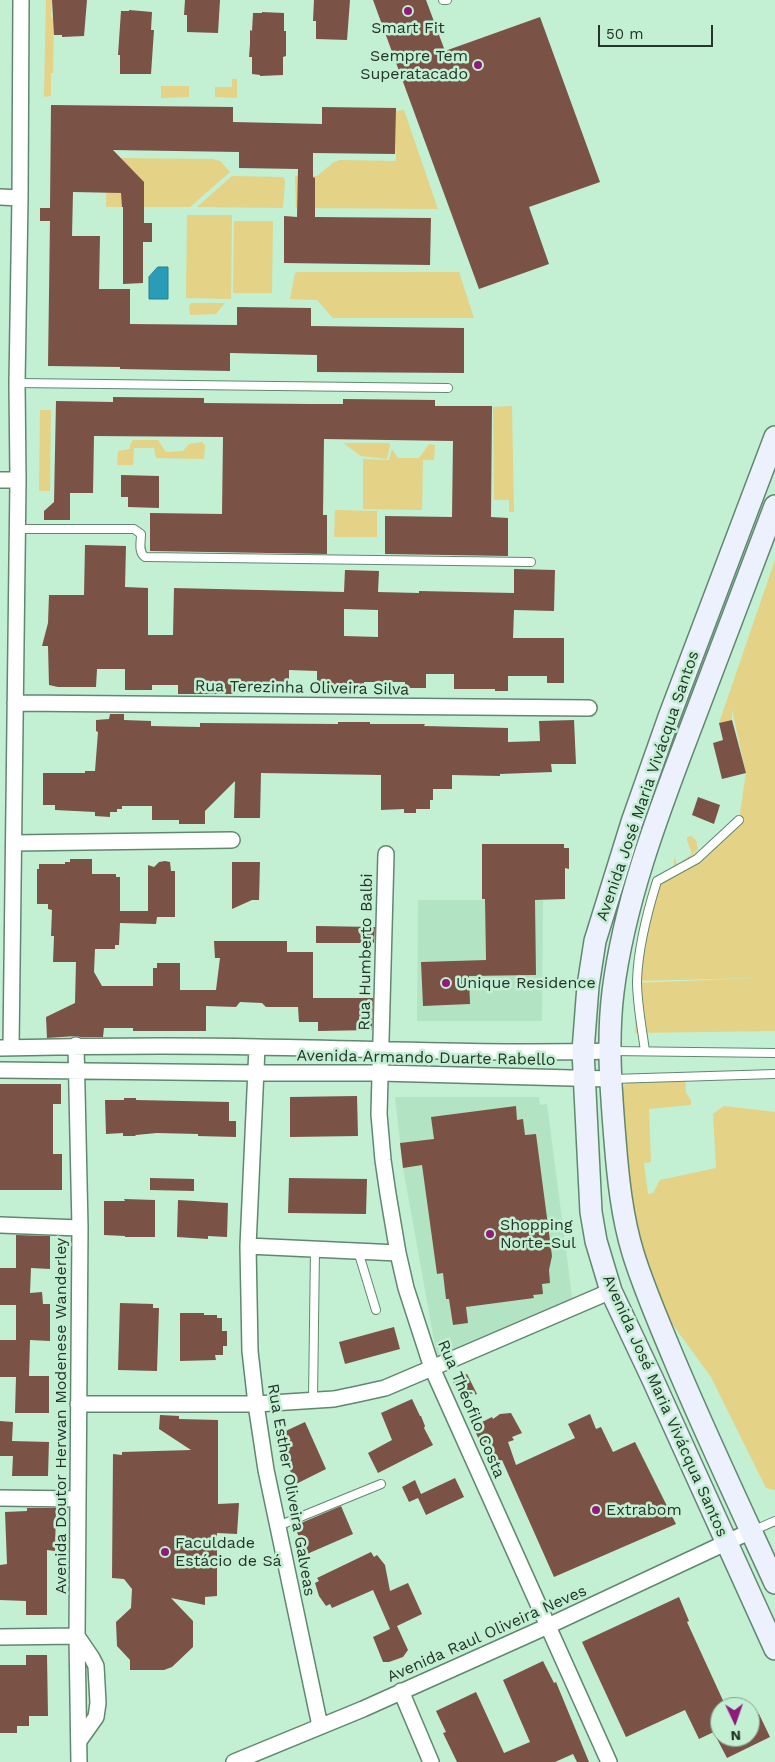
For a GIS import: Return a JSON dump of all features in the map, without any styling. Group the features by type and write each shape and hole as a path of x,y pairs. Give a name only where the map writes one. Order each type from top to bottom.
{"main road":[{"name":"Avenida José Maria Vivácqua Santos","path":"775,437 679,689 632,822 595,941 588,986 583,1052 591,1212 596,1242 611,1291 775,1649"},
{"name":"Avenida José Maria Vivácqua Santos","path":"775,506 668,787 644,859 621,940 612,995 610,1051 610,1079 616,1154 624,1212 633,1251 653,1307 687,1390 775,1583"}],"street":[{"path":"6,1048 14,843 7,765 15,703 21,0"},
{"path":"0,197 20,198"},
{"path":"0,480 18,480"},
{"name":"Rua Terezinha Oliveira Silva","path":"15,703 589,708"},
{"path":"14,843 232,840"},
{"name":"Rua Humberto Balbi","path":"382,1050 386,854"},
{"path":"76,1045 76,1070"},
{"name":"Avenida Armando Duarte Rabello","path":"6,1048 76,1045 382,1050 610,1051"},
{"name":"Rua Esther Oliveira Galveas","path":"257,1047 248,1246 250,1342 256,1404 266,1470 320,1726"},
{"name":"Rua Théofilo Costa","path":"382,1050 379,1114 383,1160 398,1253 406,1288 432,1368 609,1762"},
{"name":"Avenida Armando Duarte Rabello","path":"0,1070 256,1073 380,1072 610,1079"},
{"name":"Avenida Doutor Herwan Modenese Wanderley","path":"76,1070 80,1228 77,1499 79,1762"},
{"path":"0,1225 80,1228"},
{"path":"248,1246 398,1253"},
{"path":"78,1404 256,1404 313,1400 358,1394 385,1388 611,1291"},
{"path":"0,1498 77,1499"},
{"name":"Avenida Raul Oliveira Neves","path":"242,1761 548,1626 751,1531"},
{"path":"0,1637 77,1636"},
{"path":"401,1692 432,1762"}],"lane":[{"path":"18,383 448,388"},
{"path":"17,529 134,529 141,534 140,551 141,555 145,558 532,562"},
{"path":"645,1051 637,981 641,945 657,881 697,860 739,820"},
{"name":"Avenida Armando Duarte Rabello","path":"610,1051 775,1053"},
{"name":"Avenida Armando Duarte Rabello","path":"610,1079 775,1074"},
{"path":"313,1400 315,1249"},
{"path":"358,1251 376,1310"},
{"path":"278,1526 381,1484"},
{"path":"751,1531 775,1521"}],"shaded area":[{"path":"46,0 52,0 51,17 54,18 53,73 51,73 51,96 44,97"},
{"path":"232,79 237,79 237,98 215,97 215,87 232,87"},
{"path":"161,86 189,86 189,97 161,98"},
{"path":"404,110 438,209 296,208 295,176 317,176 334,162 340,160 396,161 396,111"},
{"path":"110,158 212,159 220,161 230,172 190,207 106,207 107,162"},
{"path":"232,176 283,177 285,181 283,208 197,207"},
{"path":"187,215 232,215 231,299 186,298"},
{"path":"234,221 273,221 272,293 233,293"},
{"path":"459,272 474,318 333,318 317,300 290,299 295,273"},
{"path":"191,303 225,303 216,314 190,315 189,306"},
{"path":"512,406 514,512 509,512 509,500 494,500 493,407"},
{"path":"40,410 51,410 50,491 39,491"},
{"path":"133,440 158,440 166,452 183,451 189,444 202,442 205,445 204,459 156,458 154,448 134,448 133,465 117,465 118,451 130,449"},
{"path":"343,443 389,443 390,445 387,459 361,456"},
{"path":"429,444 435,445 434,460 423,460 422,510 363,509 363,459 389,460 392,449 398,458 419,458"},
{"path":"335,510 377,511 377,537 334,537"},
{"path":"775,560 775,1031 635,1033 636,983 756,978 637,981 657,881 674,869 674,857 677,864 679,864 692,854 687,837 691,836 696,840 698,849 681,867 739,820 746,773 732,710 732,720 719,723"},
{"path":"418,900 543,900 542,1021 417,1021"},
{"path":"685,1076 686,1093 691,1100 691,1105 649,1109 651,1162 644,1163 648,1194 653,1193 660,1180 716,1168 713,1114 724,1106 775,1112 775,1490 766,1488 711,1377 665,1314 649,1270 634,1211 626,1163 620,1090 628,1082"},
{"name":"Shopping Norte-Sul","path":"395,1097 539,1097 540,1105 547,1104 573,1304 437,1357 403,1168"}],"water":[{"path":"158,267 168,267 168,299 149,299 149,277"}],"building":[{"path":"52,0 87,0 84,36 62,37 62,35 54,35"},
{"path":"185,0 220,0 218,33 187,32 187,15 184,15"},
{"path":"314,0 350,0 347,40 316,39 316,21 313,21"},
{"path":"373,0 426,0 445,51 540,17 600,182 529,207 549,264 479,289"},
{"path":"121,11 152,12 151,30 154,30 151,74 120,74 120,55 118,55"},
{"path":"253,13 284,13 286,56 283,57 283,75 260,76 252,74 252,57 249,57 250,30 252,31"},
{"path":"51,105 233,107 233,122 322,124 322,107 396,108 395,154 313,153 315,217 431,218 430,265 284,263 284,216 297,217 298,169 239,168 239,152 113,150 144,182 144,223 152,223 152,242 143,242 143,283 123,284 123,207 121,193 73,192 72,236 100,236 99,289 130,289 130,324 237,325 237,307 311,308 311,326 464,328 464,373 317,372 317,355 230,353 230,371 48,366 50,221 40,221 40,208 50,208"},
{"path":"113,397 204,398 204,403 309,404 343,404 343,399 435,400 435,406 492,406 491,517 508,518 508,556 385,554 385,516 452,517 453,441 324,439 323,515 327,515 327,554 150,551 150,513 222,514 223,437 94,436 93,493 70,493 70,520 44,520 44,511 54,502 56,401 113,402"},
{"path":"121,475 159,476 159,508 128,507 128,497 121,497"},
{"path":"85,545 126,546 125,587 148,588 148,635 173,635 174,588 344,592 345,570 379,571 378,592 514,593 514,569 555,570 554,611 514,610 513,638 564,638 564,683 547,683 547,676 508,676 508,691 495,691 495,689 454,689 454,674 426,674 426,688 405,688 405,682 364,682 364,690 317,690 317,671 289,670 289,682 275,681 274,694 262,694 262,687 234,687 234,694 178,694 178,685 152,685 152,690 125,690 125,669 97,669 96,687 58,687 49,685 48,646 42,646 48,623 49,595 84,595","holes":["344,609 378,610 378,637 344,636"]},
{"path":"110,714 124,714 124,720 151,721 151,726 200,727 200,723 338,724 338,722 370,722 370,724 425,724 424,726 508,728 508,742 540,741 539,721 574,720 576,764 551,764 552,772 500,774 500,776 452,775 452,789 433,789 433,800 430,800 430,809 416,809 416,813 404,813 404,809 381,810 381,775 261,773 260,818 234,818 235,781 205,811 205,824 179,824 179,820 152,820 152,806 122,806 122,809 117,809 117,812 110,812 110,817 95,816 95,812 55,810 55,805 43,805 43,773 85,773 85,771 95,771 98,732 96,731 96,720 109,719"},
{"path":"732,720 746,773 722,779 713,743 723,740 719,723"},
{"path":"698,797 720,805 714,824 692,815"},
{"path":"482,844 564,844 564,848 569,848 569,869 565,868 565,899 535,900 536,975 469,976 470,1004 423,1006 421,962 486,960 485,899 482,899"},
{"path":"70,859 92,859 92,874 116,874 116,877 120,877 120,911 148,911 148,865 154,867 159,862 170,862 171,871 175,871 175,917 157,917 156,924 120,923 119,945 115,945 115,949 95,949 94,972 102,986 153,986 153,968 157,968 157,963 180,963 180,990 216,990 220,958 215,958 214,941 287,941 287,952 313,952 313,998 373,998 372,1030 318,1031 318,1022 299,1022 298,1007 266,1007 262,1003 240,1002 236,1007 206,1006 206,1031 133,1031 133,1028 104,1028 103,1037 47,1038 46,1017 75,1003 76,962 53,962 52,910 48,909 48,904 37,904 37,869 39,869 39,864 65,864 65,862 70,862"},
{"path":"232,862 260,862 259,900 252,900 232,909"},
{"path":"316,926 375,927 374,943 316,943"},
{"path":"0,1084 61,1084 61,1104 53,1104 53,1154 62,1154 62,1190 0,1190"},
{"path":"357,1096 358,1136 290,1137 290,1097"},
{"path":"124,1098 136,1098 136,1100 229,1102 229,1121 236,1121 236,1137 157,1133 135,1136 123,1136 123,1133 106,1134 105,1100 124,1100"},
{"name":"Shopping Norte-Sul","path":"516,1106 517,1120 523,1119 525,1135 536,1134 552,1256 549,1270 550,1283 542,1284 543,1294 533,1295 534,1298 466,1307 468,1323 453,1325 449,1299 446,1299 443,1273 437,1274 422,1165 403,1168 400,1143 434,1139 431,1117"},
{"path":"150,1178 194,1179 194,1191 150,1190"},
{"path":"289,1178 367,1179 366,1214 288,1213"},
{"path":"124,1199 155,1200 155,1237 104,1235 104,1201 125,1201"},
{"path":"178,1200 228,1203 227,1237 208,1236 208,1239 177,1237"},
{"path":"16,1235 50,1236 50,1269 31,1268 30,1293 42,1292 43,1304 50,1304 50,1341 30,1340 29,1376 49,1376 49,1413 15,1413 16,1377 0,1377 0,1340 16,1340 16,1305 0,1305 0,1268 16,1268"},
{"path":"120,1303 153,1304 153,1308 159,1308 157,1371 118,1370"},
{"path":"180,1313 204,1313 204,1315 217,1315 217,1318 222,1318 222,1331 227,1331 227,1346 223,1346 223,1355 215,1355 216,1360 180,1361"},
{"path":"394,1327 400,1349 345,1364 339,1342"},
{"path":"467,1374 477,1394 461,1400 452,1380"},
{"path":"412,1399 433,1445 378,1473 368,1453 392,1440 381,1413"},
{"name":"Extrabom","path":"511,1413 522,1433 512,1437 514,1440 508,1442 516,1465 575,1438 568,1424 590,1414 596,1429 601,1427 613,1452 635,1442 676,1524 554,1577 502,1460 491,1465 474,1429 492,1417 493,1419 500,1414"},
{"name":"Faculdade Estácio de Sá","path":"160,1415 179,1416 179,1419 218,1420 218,1504 239,1503 237,1534 217,1533 217,1596 205,1597 205,1605 171,1598 193,1621 193,1647 172,1667 164,1670 130,1670 130,1660 117,1646 116,1622 131,1608 132,1589 124,1579 112,1578 113,1454 122,1455 122,1452 191,1450 159,1429"},
{"path":"0,1421 13,1422 12,1441 49,1442 48,1476 12,1476 13,1456 0,1456"},
{"path":"305,1422 326,1469 296,1484 275,1436"},
{"path":"455,1478 464,1497 426,1515 418,1498 409,1502 402,1487 415,1480 421,1494"},
{"path":"341,1506 353,1534 307,1554 294,1526"},
{"path":"27,1508 56,1508 55,1551 47,1550 47,1615 26,1615 26,1601 0,1600 0,1565 7,1564 5,1512 27,1511"},
{"path":"371,1552 374,1557 377,1555 385,1565 390,1591 408,1583 422,1614 397,1626 408,1650 403,1657 389,1662 383,1662 373,1637 390,1629 373,1590 332,1608 330,1604 326,1606 319,1596 315,1583 319,1581 317,1578"},
{"path":"679,1597 689,1621 687,1622 721,1697 710,1697 710,1734 699,1739 685,1710 626,1737 582,1642"},
{"path":"26,1655 47,1655 48,1716 29,1716 29,1726 17,1726 17,1733 0,1733 0,1665 26,1665"},
{"path":"543,1661 554,1683 556,1682 589,1762 577,1762 573,1754 555,1762 457,1762 443,1733 446,1732 436,1711 476,1692 504,1753 530,1742 503,1680"},
{"path":"760,1716 770,1737 760,1742"},
{"path":"721,1747 750,1747 727,1758"}],"place":[{"name":"Smart Fit","path":"408,11"},
{"name":"Sempre Tem Superatacado","path":"478,65"},
{"name":"Unique Residence","path":"446,983"},
{"name":"Shopping Norte-Sul","path":"490,1234"},
{"name":"Extrabom","path":"596,1510"},
{"name":"Faculdade Estácio de Sá","path":"165,1552"}]}
